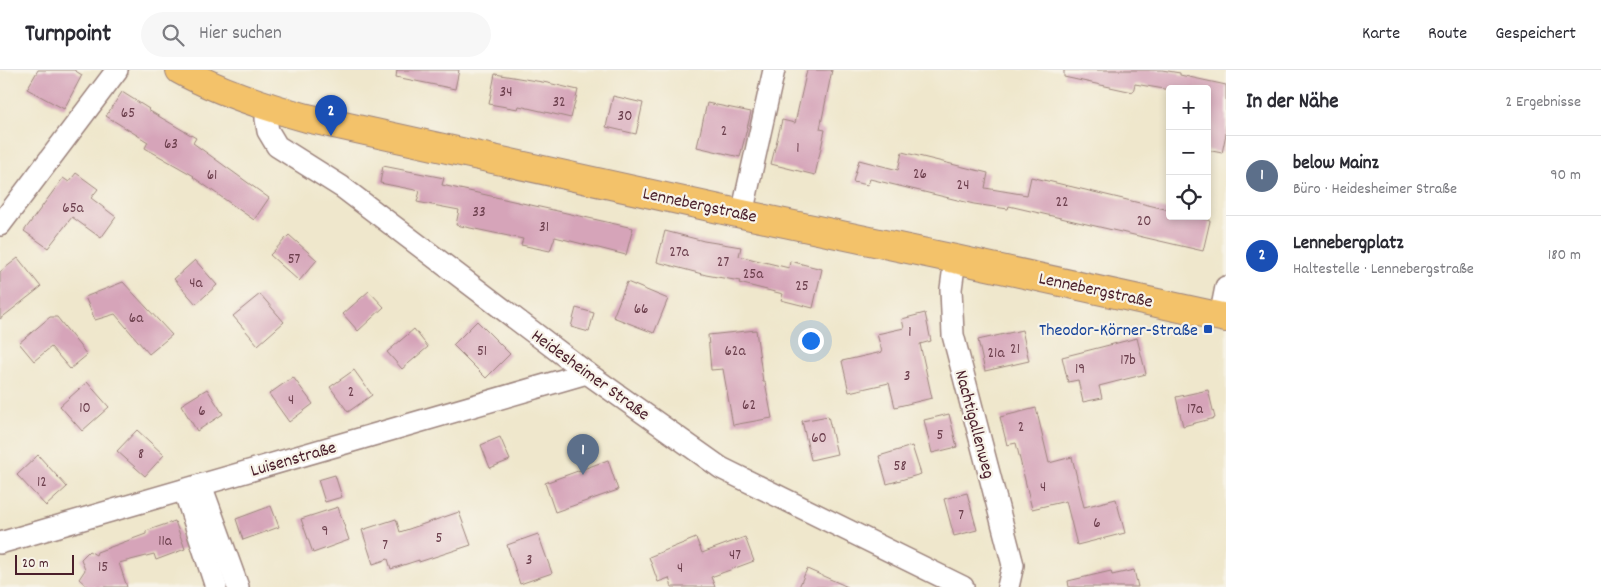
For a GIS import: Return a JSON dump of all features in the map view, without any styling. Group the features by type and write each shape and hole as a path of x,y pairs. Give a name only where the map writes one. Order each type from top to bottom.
{"main road":[{"name":"Lennebergstraße","path":"182,70 206,84 268,108 307,118 1223,317"}],"street":[{"path":"0,225 117,70"},
{"path":"742,214 774,70"},
{"name":"Heidesheimer Straße","path":"268,108 266,119 268,131 277,146 342,187 587,373 721,468 963,587"},
{"name":"Nachtigallenweg","path":"956,258 951,289 953,335 1013,565 1008,587"},
{"path":"1223,317 1226,288"},
{"name":"Luisenstraße","path":"0,542 587,373"},
{"path":"192,487 216,587"},
{"path":"192,487 238,587"}],"building":[{"path":"38,70 74,70 82,75 64,109 27,89"},
{"path":"397,70 459,70 455,89 396,77"},
{"path":"807,70 832,70 820,129 825,130 815,175 771,164 782,120 795,123"},
{"path":"1064,70 1162,70 1226,85 1226,134 1222,153 1211,151 1211,85 1166,85 1166,89 1164,89 1135,84 1133,92 1064,77"},
{"path":"495,74 578,90 571,118 519,106 518,109 489,104"},
{"path":"122,92 148,110 196,138 193,143 269,198 254,220 194,176 145,148 148,142 106,116"},
{"path":"613,96 643,103 636,134 606,127"},
{"path":"707,103 751,112 740,157 697,147"},
{"path":"902,152 988,173 985,188 1027,195 1031,177 1166,209 1166,220 1210,221 1203,251 1009,206 1008,209 974,204 870,179 868,185 853,182 859,160 898,170"},
{"path":"383,166 444,178 442,185 633,228 626,255 555,237 550,251 521,245 523,239 456,225 459,210 417,202 420,191 380,183"},
{"path":"76,173 98,189 91,198 116,217 101,238 72,217 48,248 24,231 63,178 69,182"},
{"path":"665,231 704,241 741,247 739,256 789,268 790,261 822,269 813,308 781,300 783,294 739,283 740,281 706,275 657,262"},
{"path":"289,235 317,260 299,281 270,255"},
{"path":"18,258 41,287 0,319 0,272"},
{"path":"195,260 217,285 196,304 174,279"},
{"path":"123,282 172,335 149,354 115,314 95,320 85,297"},
{"path":"627,282 668,299 654,333 613,317"},
{"path":"369,291 384,307 358,331 343,314"},
{"path":"260,294 284,322 258,345 233,316"},
{"path":"576,308 594,313 589,332 571,327"},
{"path":"925,313 931,341 920,344 932,398 895,407 889,383 849,392 842,361 882,352 877,334 904,328 902,319"},
{"path":"50,317 57,317 87,355 70,369 51,347 34,361 19,343"},
{"path":"477,321 510,354 486,378 453,345"},
{"path":"414,329 428,347 402,369 387,352"},
{"path":"756,330 763,382 765,382 772,418 733,425 723,369 711,370 708,335"},
{"path":"1022,330 1029,361 985,371 978,340"},
{"path":"1137,338 1146,374 1099,386 1102,398 1083,402 1078,380 1068,382 1062,357"},
{"path":"354,370 372,395 348,412 330,387"},
{"path":"293,377 313,404 289,422 269,394"},
{"path":"87,382 109,407 82,431 60,406"},
{"path":"207,389 223,414 197,431 181,405"},
{"path":"1208,390 1215,418 1183,426 1176,397"},
{"path":"1036,408 1049,463 1072,457 1084,507 1116,499 1125,533 1077,545 1066,501 1032,509 1016,443 1007,445 1000,417"},
{"path":"949,414 957,447 932,453 924,420"},
{"path":"828,416 837,454 811,460 802,421"},
{"path":"137,430 164,455 145,476 117,451"},
{"path":"500,437 510,460 490,468 481,445"},
{"path":"912,446 921,474 887,484 879,456"},
{"path":"38,455 67,487 46,506 17,475"},
{"path":"608,460 618,490 555,512 545,483"},
{"path":"335,475 342,497 325,502 318,480"},
{"path":"967,493 977,530 954,536 944,499"},
{"path":"271,506 279,527 243,540 236,519"},
{"path":"338,507 349,540 313,553 301,519"},
{"path":"459,512 471,545 391,569 388,559 373,564 362,530 396,519 400,532"},
{"path":"175,521 185,549 156,560 154,554 119,563 127,587 88,587 79,579 85,570 81,559 89,551 96,555 97,552"},
{"path":"538,534 552,573 520,584 507,545"},
{"path":"745,537 754,561 711,577 715,587 672,587 669,578 658,582 649,557 696,538 702,553"},
{"path":"807,569 848,587 799,587"},
{"path":"1134,570 1138,587 1069,587 1068,581 1111,571 1112,575"}],"place":[{"name":"Lennebergplatz","path":"331,136"},
{"name":"Theodor-Körner-Straße","path":"1208,329"},
{"name":"below Mainz","path":"583,475"}]}
